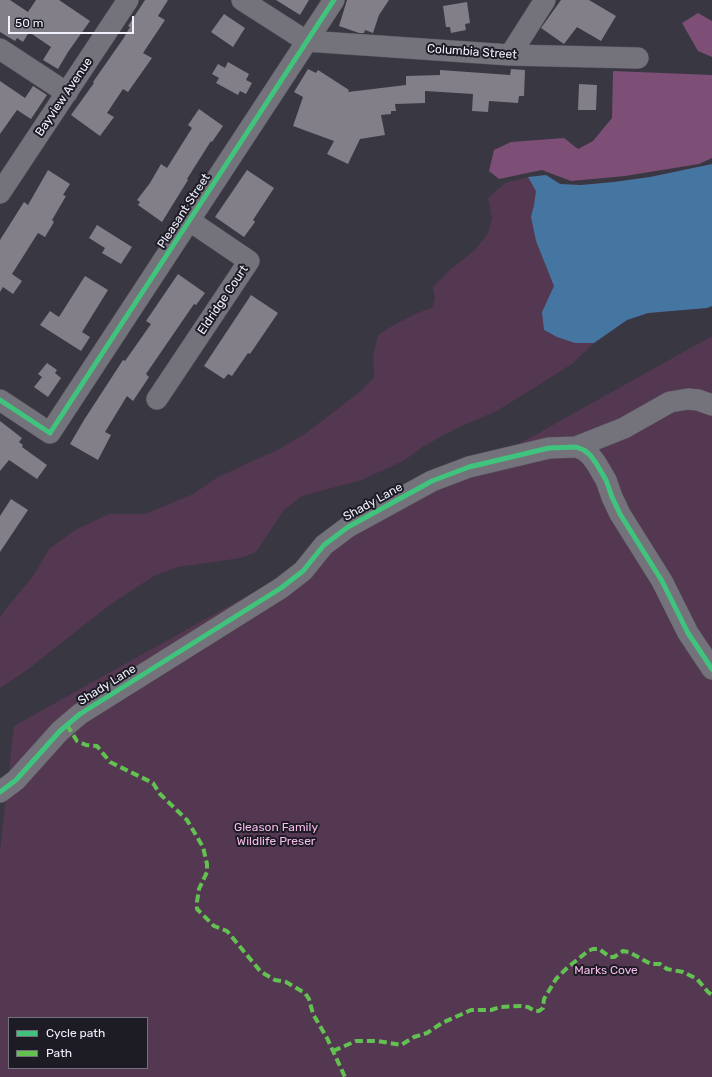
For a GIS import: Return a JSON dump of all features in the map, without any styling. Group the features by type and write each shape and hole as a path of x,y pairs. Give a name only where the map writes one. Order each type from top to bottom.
{"street":[{"name":"Bayview Avenue","path":"0,193 128,0"},
{"path":"242,0 306,41"},
{"name":"Pleasant Street","path":"0,400 50,433 334,0"},
{"path":"510,55 545,0"},
{"name":"Columbia Street","path":"306,41 510,55 638,58"},
{"path":"0,49 67,94"},
{"name":"Eldridge Court","path":"157,399 249,261 190,221"},
{"name":"Shady Lane","path":"0,792 16,780 60,731 80,714 281,588 302,571 324,545 348,527 432,481 469,467 549,448 576,447 624,428 670,402 688,399 698,400 712,405"},
{"path":"576,447 584,450 590,455 601,471 620,514 662,581 688,632 712,670"}],"green space":[{"path":"712,164 712,306 707,308 648,313 627,320 594,343 572,364 497,411 459,427 424,446 405,460 362,480 302,496 284,510 256,552 241,558 178,567 154,576 111,604 27,670 0,688 0,618 33,576 49,549 77,529 109,514 145,514 193,494 218,477 279,449 306,433 357,394 374,378 373,356 378,335 417,313 432,308 435,299 433,287 452,268 476,249 488,233 492,218 488,198 505,183 528,177 546,175 560,184 581,185 614,182 650,177"},
{"name":"Gleason Family Wildlife Preser","path":"712,336 712,1077 0,1077 0,850 14,726"}],"shaded area":[{"path":"698,13 712,21 712,57 698,51 682,23"},
{"path":"613,71 712,75 712,158 699,164 625,176 571,181 542,170 499,179 489,171 494,150 511,142 564,138 578,149 593,141 612,118"}],"water":[{"path":"712,164 712,306 707,308 648,313 627,320 594,343 575,343 557,337 544,330 542,312 554,286 536,241 531,217 536,191 528,177 546,175 560,184 581,185 650,177"}],"building":[{"path":"0,0 10,0 28,12 36,0 59,0 90,21 58,69 43,60 51,47 29,32 23,42 17,38 15,41 0,32"},
{"path":"145,0 168,0 158,16 165,20 143,53 152,58 128,92 123,89 107,113 114,117 100,136 71,115 123,39 130,27 128,26"},
{"path":"276,0 309,0 300,15"},
{"path":"347,0 389,0 379,15 373,33 365,30 364,33 359,33 339,26"},
{"path":"561,0 589,0 616,16 601,41 577,27 564,44 541,28"},
{"path":"467,2 470,23 465,24 466,30 451,33 450,27 446,27 443,6"},
{"path":"224,14 245,28 233,47 211,32"},
{"path":"228,62 249,74 246,80 252,83 246,94 240,91 238,95 216,83 219,78 212,74 218,64 225,68"},
{"path":"308,69 316,73 318,70 349,90 348,92 406,85 406,76 440,75 440,70 510,75 511,69 525,70 524,96 519,96 518,103 489,101 488,112 472,111 473,94 425,91 425,103 395,104 396,111 391,111 391,114 381,115 385,135 360,139 348,164 327,154 334,141 293,126 303,97 294,92"},
{"path":"0,81 25,98 33,86 47,95 31,119 17,110 0,134"},
{"path":"579,84 597,85 596,110 578,110"},
{"path":"199,109 223,126 212,142 211,141 162,222 138,205 140,202 137,200 150,183 161,164 167,168 192,128 188,125"},
{"path":"48,170 70,184 63,195 66,196 52,220 54,222 45,237 38,233 12,274 22,281 13,294 3,287 0,292 0,240 24,202 28,205"},
{"path":"247,170 274,188 253,220 255,222 244,237 215,217"},
{"path":"97,225 132,247 121,264 102,253 105,248 89,238"},
{"path":"178,274 205,293 196,305 194,304 146,374 149,377 133,401 127,396 105,432 111,435 98,460 70,444 123,360 125,361 151,324 146,321"},
{"path":"85,276 108,290 82,332 90,337 81,351 40,325 50,311 59,317"},
{"path":"251,295 278,313 250,354 248,353 232,376 228,374 224,379 204,366"},
{"path":"47,363 57,370 55,373 61,378 48,397 34,387 42,377 38,374"},
{"path":"0,421 22,438 19,442 23,445 22,447 47,465 37,479 9,460 0,471"},
{"path":"11,499 28,510 0,552 0,516"}],"marked path":[{"path":"67,725 77,741 86,745 97,746 110,762 153,783 160,794 187,820 203,847 207,864 207,872 199,889 197,909 214,926 227,931 261,972 275,980 286,982 305,993 309,999 313,1014 327,1038 345,1077"},
{"path":"333,1051 356,1041 378,1041 401,1045 414,1037 427,1033 442,1023 471,1010 491,1010 500,1007 521,1006 539,1011 543,1008 544,999 556,979 588,951 593,949 599,949 610,957 614,957 623,951 629,952 651,964 660,964 667,969 683,972 697,979 712,995"}],"cycle path":[{"path":"0,400 50,433 334,0"},
{"path":"0,792 16,780 60,731 80,714 281,588 303,571 324,545 348,527 432,481 469,467 549,448 576,447 584,450 596,463 606,480 620,514 662,581 688,633 712,669"}],"park label":[{"name":"Marks Cove","path":"606,971"}]}
